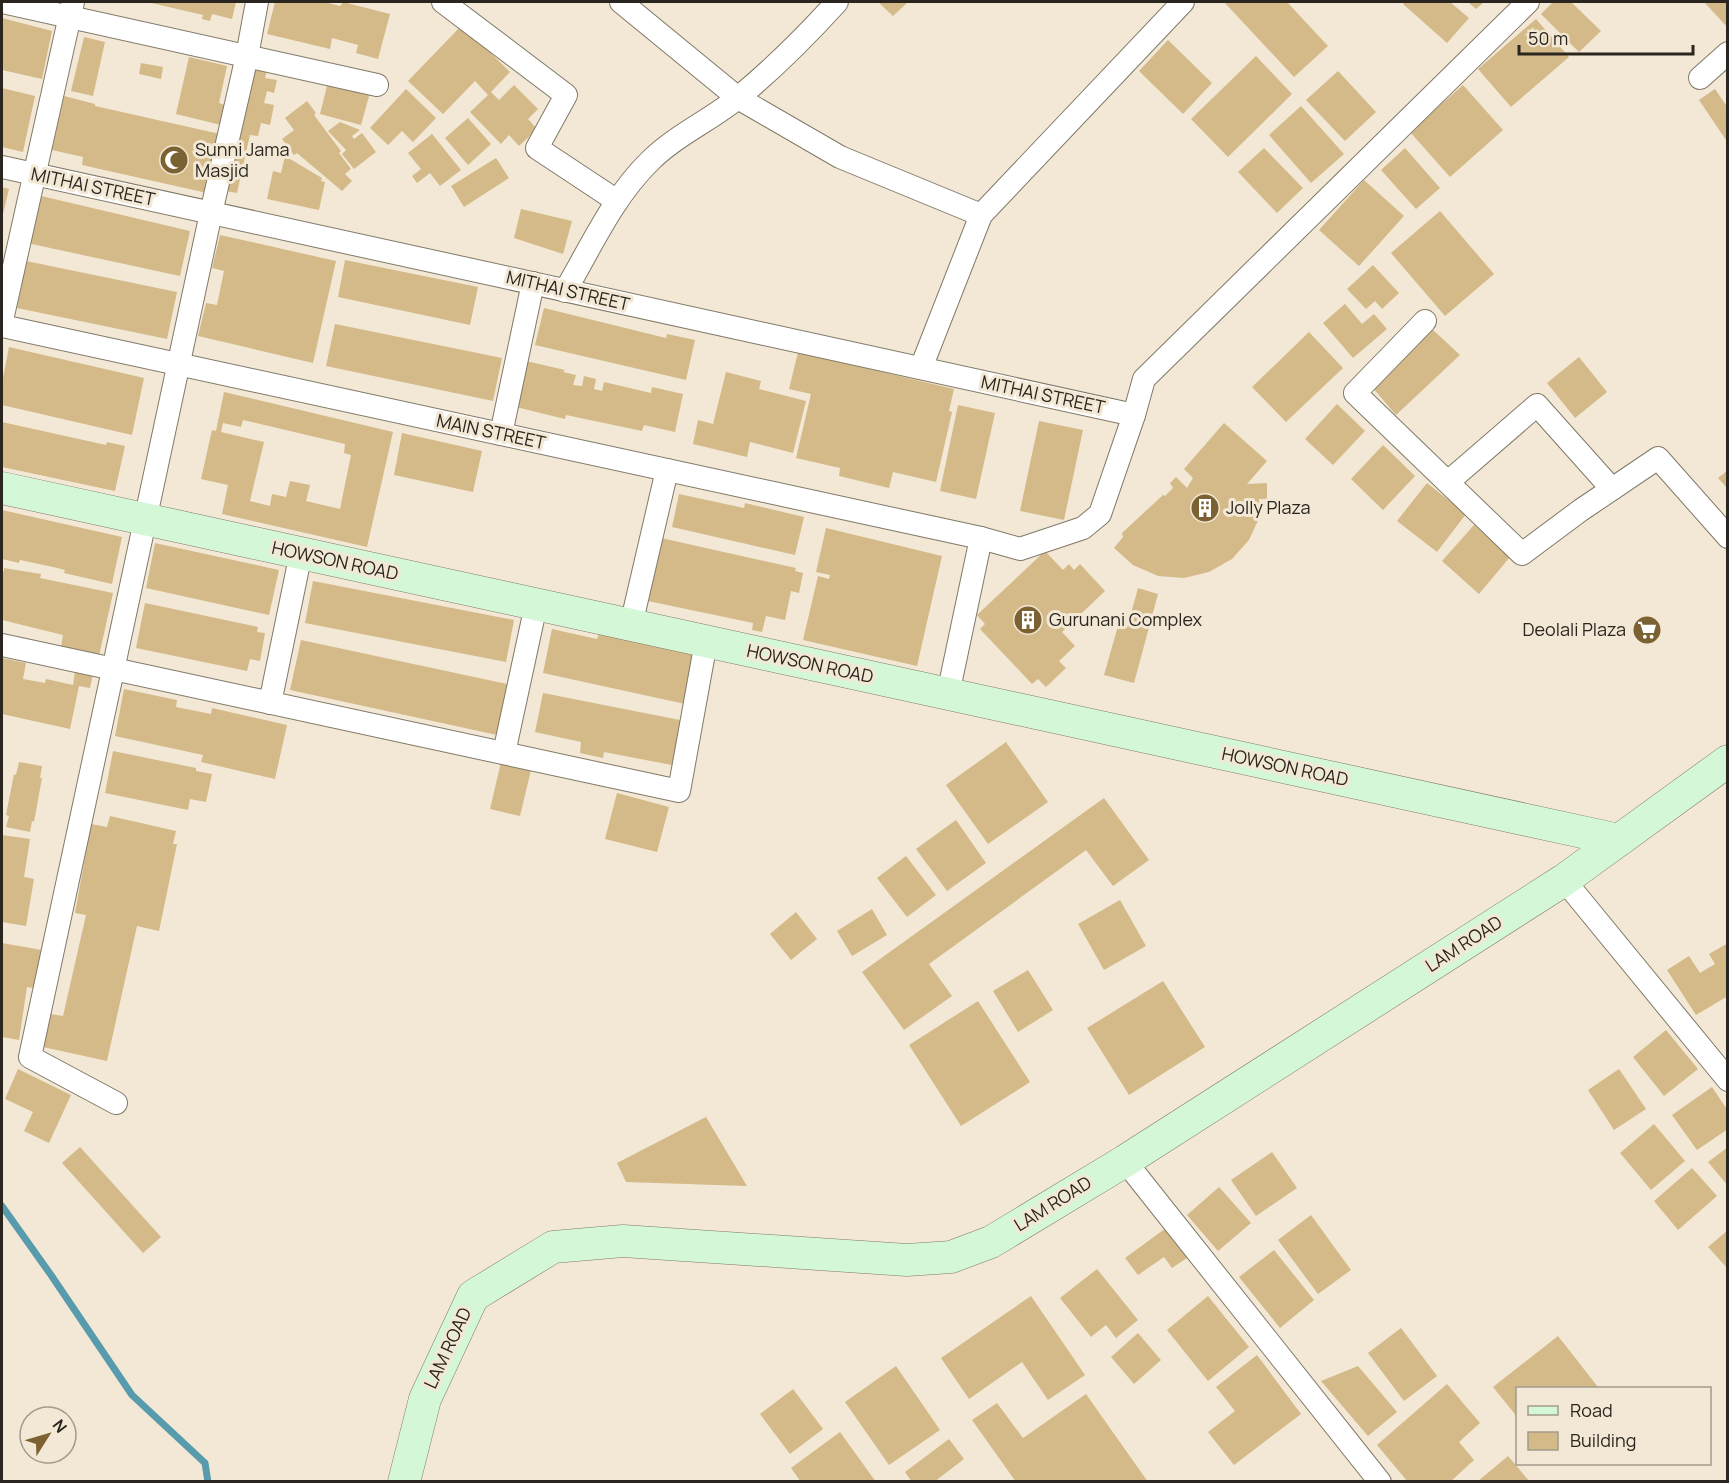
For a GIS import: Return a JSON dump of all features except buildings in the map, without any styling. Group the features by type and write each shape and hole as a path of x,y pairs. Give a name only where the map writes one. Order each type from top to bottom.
{"street":[{"path":"2,2 71,9 247,56 376,85"},
{"path":"116,1103 30,1057 257,2"},
{"path":"443,2 566,95 537,148 617,201"},
{"path":"565,291 617,201 650,161 676,139 738,98 812,30 837,2"},
{"path":"921,368 981,215 1183,2"},
{"name":"MAIN STREET","path":"2,326 981,538 1020,549 1083,528 1100,514 1144,380 1528,2"},
{"path":"627,3 738,98 840,157 981,215"},
{"path":"2,320 71,9"},
{"path":"1700,78 1728,52"},
{"name":"MITHAI STREET","path":"2,167 1134,415"},
{"path":"501,434 533,283"},
{"path":"1425,321 1355,393 1522,554 1658,458 1728,537"},
{"path":"1448,482 1537,405 1612,489"},
{"path":"631,626 667,470"},
{"name":"HOWSON ROAD","path":"2,489 1619,840"},
{"path":"948,694 981,538"},
{"path":"270,703 301,553"},
{"path":"504,753 536,605"},
{"path":"2,645 679,791 706,642"},
{"name":"LAM ROAD","path":"404,1482 424,1399 473,1296 553,1247 623,1241 907,1260 951,1257 991,1242 1125,1161 1564,880 1728,761"},
{"path":"1564,880 1728,1080"},
{"path":"1125,1161 1380,1482"}],"waterway":[{"path":"2,1206 132,1395 205,1463 208,1482"}],"place":[{"name":"Sunni Jama Masjid","path":"174,160"},
{"name":"Jolly Plaza","path":"1205,508"},
{"name":"Gurunani Complex","path":"1028,620"},
{"name":"Deolali Plaza","path":"1647,630"}]}
